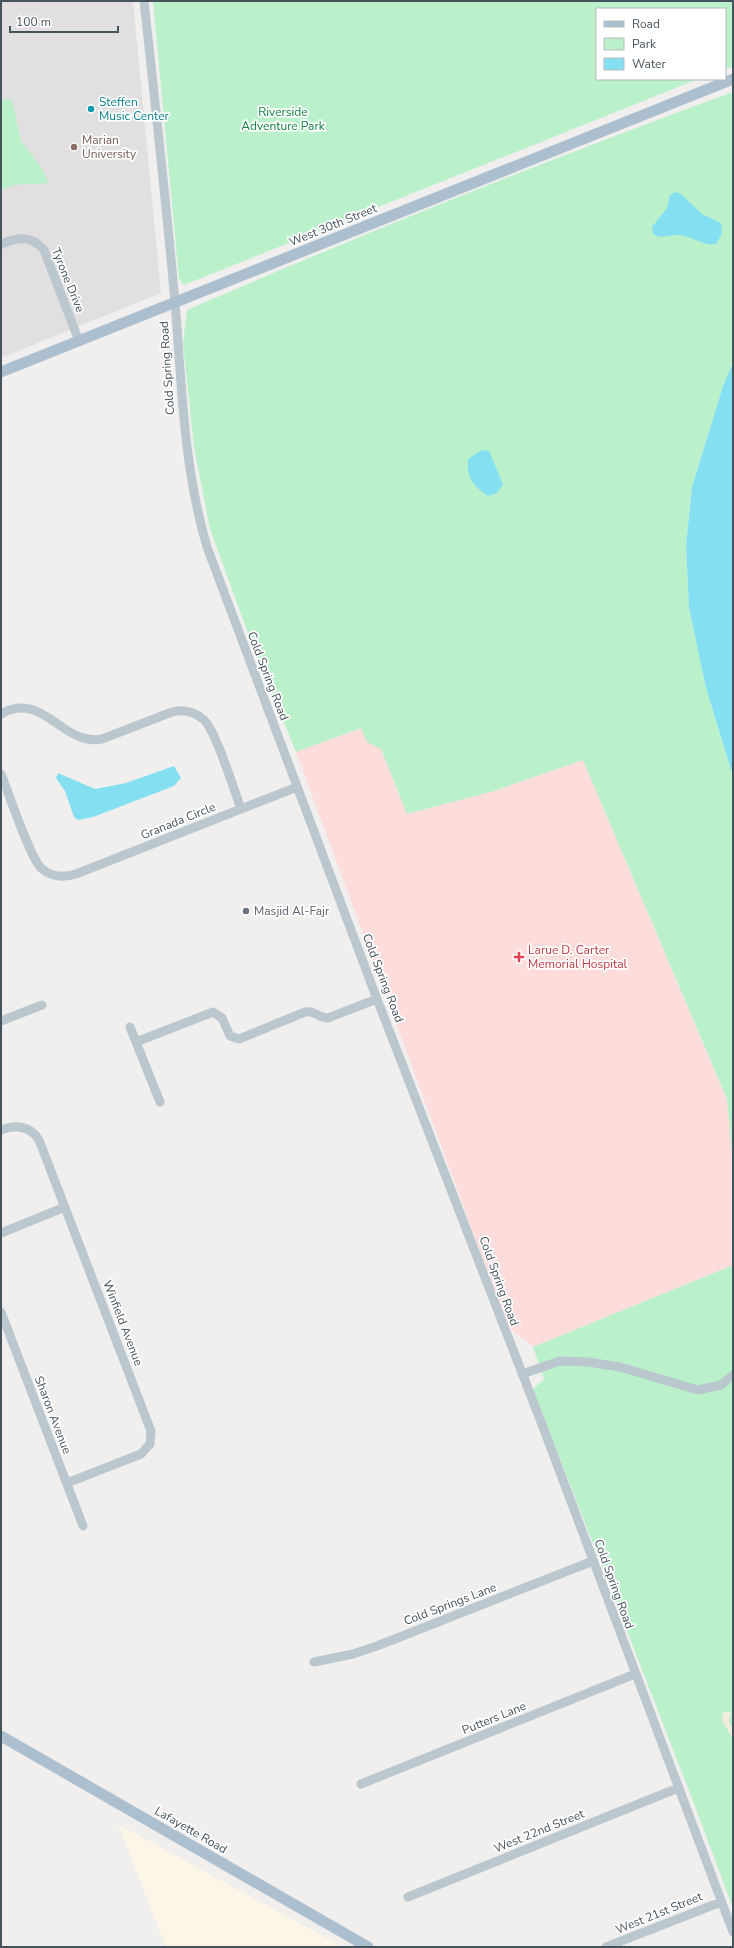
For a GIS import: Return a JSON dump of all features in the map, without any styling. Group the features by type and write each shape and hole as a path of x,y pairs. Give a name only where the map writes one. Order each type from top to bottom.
{"main road":[{"name":"West 30th Street","path":"1,372 733,79"},
{"name":"Lafayette Road","path":"1,1736 368,1947"}],"street":[{"name":"Cold Spring Road","path":"144,1 175,303 184,433 190,474 199,518 217,575 297,787 522,1374 733,1932"},
{"name":"Tyrone Drive","path":"1,244 14,239 24,238 34,241 44,250 79,341"},
{"path":"1,714 16,708 30,708 78,736 95,739 102,738 179,710 193,713 204,720 210,728 241,809"},
{"name":"Granada Circle","path":"1,774 36,862 49,874 68,876 297,787"},
{"path":"136,1042 213,1012 222,1018 229,1035 239,1039 305,1012 312,1012 321,1017 328,1018 378,999"},
{"path":"1,1021 42,1005"},
{"path":"130,1027 160,1102"},
{"name":"Winfield Avenue","path":"1,1130 14,1126 27,1129 39,1140 152,1434 148,1447 141,1454 66,1483"},
{"path":"1,1233 65,1207"},
{"name":"Sharon Avenue","path":"1,1312 83,1526"},
{"path":"522,1374 560,1361 588,1362 620,1367 698,1390 721,1385 733,1376"},
{"name":"Cold Springs Lane","path":"314,1662 353,1654 377,1646 593,1561"},
{"name":"Putters Lane","path":"361,1784 635,1674"},
{"name":"West 22nd Street","path":"408,1897 678,1788"},
{"name":"West 21st Street","path":"606,1947 721,1902"}],"shaded area":[{"name":"Marian University","path":"1,1 133,1 161,293 1,358"},
{"name":"Larue D. Carter Memorial Hospital","path":"361,728 367,742 381,749 407,814 494,791 583,760 727,1100 733,1164 733,1263 731,1266 533,1347 508,1327 296,752"},
{"path":"118,1824 343,1947 166,1947"}],"green space":[{"name":"Riverside Adventure Park","path":"153,1 733,1 733,67 726,69 726,8 596,8 596,80 696,80 184,285 179,279"},
{"path":"733,92 733,363 723,386 692,487 686,545 689,608 706,688 733,776 733,1164 727,1099 583,760 494,791 407,814 381,749 367,742 361,728 296,752 249,636 210,529 194,447 183,344 187,310 322,252 458,197 595,143"},
{"path":"12,99 21,141 41,167 49,183 14,185 1,190 1,100"},
{"path":"733,1263 733,1908 695,1806 533,1389 544,1379 533,1347 731,1266"}],"sand":[{"path":"726,1711 731,1712 729,1721 733,1728 733,1737 722,1720 723,1713"}],"water":[{"path":"675,192 681,194 702,214 721,223 722,233 717,243 709,244 681,235 659,237 653,234 652,227 667,208 670,195"},
{"path":"733,363 733,776 706,688 689,608 686,545 692,487 723,386"},
{"path":"482,450 489,451 503,484 497,493 488,496 474,484 468,471 468,459"},
{"path":"174,766 181,778 174,786 93,817 78,820 74,817 65,791 56,778 58,773 95,789 126,783"}],"place":[{"name":"Steffen Music Center","path":"91,109"},
{"name":"Marian University","path":"74,147"},
{"name":"Masjid Al-Fajr","path":"246,911"},
{"name":"Larue D. Carter Memorial Hospital","path":"519,957"}]}
